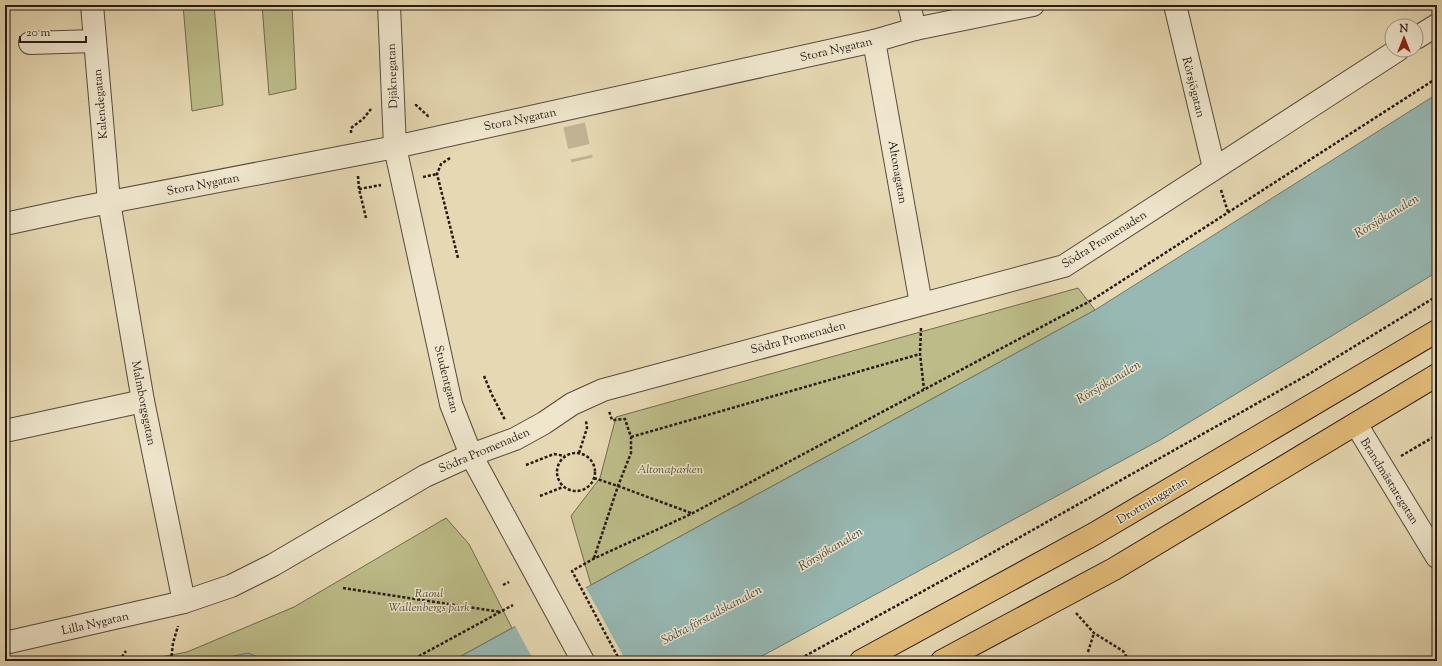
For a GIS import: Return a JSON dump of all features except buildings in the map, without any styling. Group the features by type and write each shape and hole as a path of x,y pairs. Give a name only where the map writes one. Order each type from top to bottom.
{"main road":[{"name":"Drottninggatan","path":"861,661 1094,534 1437,331"},
{"path":"942,661 1114,569 1437,375"}],"street":[{"name":"Kalendegatan","path":"92,5 109,202"},
{"name":"Djäknegatan","path":"389,5 395,147"},
{"path":"909,5 915,29"},
{"name":"Stora Nygatan","path":"5,224 109,202 395,147 874,41 915,29 1033,5"},
{"name":"Rörsjögatan","path":"1175,5 1214,168"},
{"path":"1424,33 1437,25"},
{"path":"30,43 95,41"},
{"name":"Altonagatan","path":"874,41 921,304"},
{"name":"Södra Promenaden","path":"184,602 231,586 273,565 418,480 471,455 516,439 544,423 572,404 603,390 1064,266 1386,58"},
{"name":"Studentgatan","path":"395,147 451,404 471,455 583,661"},
{"name":"Malmborgsgatan","path":"109,202 143,401 184,602"},
{"path":"5,431 143,401"},
{"name":"Brandmästaregatan","path":"1356,424 1437,557"},
{"name":"Lilla Nygatan","path":"5,643 184,602"}],"path":[{"path":"620,661 572,571 594,559 691,514 1092,300 1437,78"},
{"path":"366,218 359,189 351,128 363,119 375,105"},
{"path":"796,661 983,559 1309,374 1437,296"},
{"path":"921,304 920,354 924,389"},
{"path":"630,437 920,354"},
{"path":"484,376 492,396 516,439"},
{"path":"594,559 630,453 630,437 625,419 612,420 603,390"},
{"path":"579,453 588,428 581,400"},
{"path":"1382,467 1437,435"},
{"path":"579,453 585,455 594,465 594,478 587,489 574,492 563,487 557,477 556,470 561,459 566,456 579,453"},
{"path":"526,464 554,454 566,456"},
{"path":"594,478 691,514"},
{"path":"540,496 563,487"},
{"path":"504,585 510,582"},
{"path":"343,588 501,612"},
{"path":"171,661 173,643 184,602"},
{"path":"410,661 513,605"},
{"path":"1073,607 1094,633 1123,651 1129,661"},
{"path":"1088,652 1094,633"},
{"path":"119,661 126,651"}],"green space":[{"path":"183,5 214,5 223,105 192,111"},
{"path":"262,5 292,5 296,89 269,95"},
{"name":"Altonaparken","path":"1078,288 1095,310 591,585 571,516 600,478 616,417"},
{"name":"Raoul Wallenbergs park","path":"446,518 469,544 512,628 452,661 139,661 187,652 294,607"}],"water":[{"path":"1437,94 1437,272 1160,440 753,661 452,661 1095,310"},
{"path":"248,653 268,661 218,661 220,659"}],"pier":[{"path":"585,586 626,661 534,661 514,624"}],"tunnel":[{"path":"574,125 582,160"}],"water label":[{"name":"Rörsjökanalen","path":"1386,215"},
{"name":"Rörsjökanalen","path":"1108,381"},
{"name":"Rörsjökanalen","path":"830,548"},
{"name":"Södra förstadskanalen","path":"711,614"}]}
